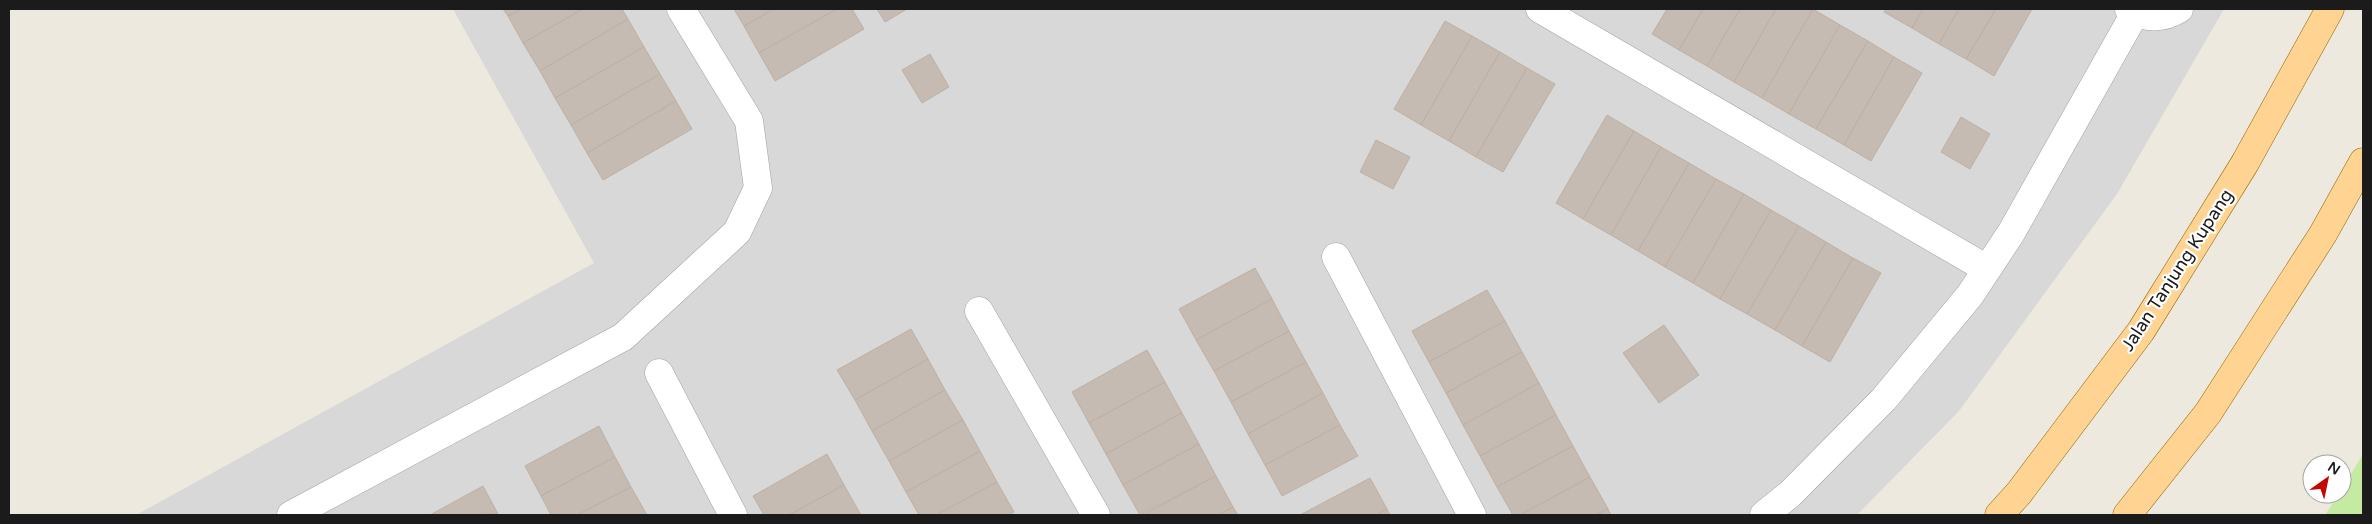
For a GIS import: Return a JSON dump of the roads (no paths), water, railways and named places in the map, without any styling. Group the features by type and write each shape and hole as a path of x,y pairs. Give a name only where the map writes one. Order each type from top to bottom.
{"main road":[{"name":"Jalan Tanjung Kupang","path":"1999,515 2019,493 2141,331 2245,163 2330,9"},
{"path":"2127,515 2208,413 2323,234 2363,162"}],"street":[{"path":"291,515 335,505 623,337 737,232 758,188 749,121 681,9"},
{"path":"1540,9 1988,269"},
{"path":"1764,515 1790,494 1884,399 1970,295 2011,233 2132,11 2149,17 2164,16 2179,9"},
{"path":"1336,257 1472,515"},
{"path":"979,311 1096,515"},
{"path":"659,373 733,515"}]}
